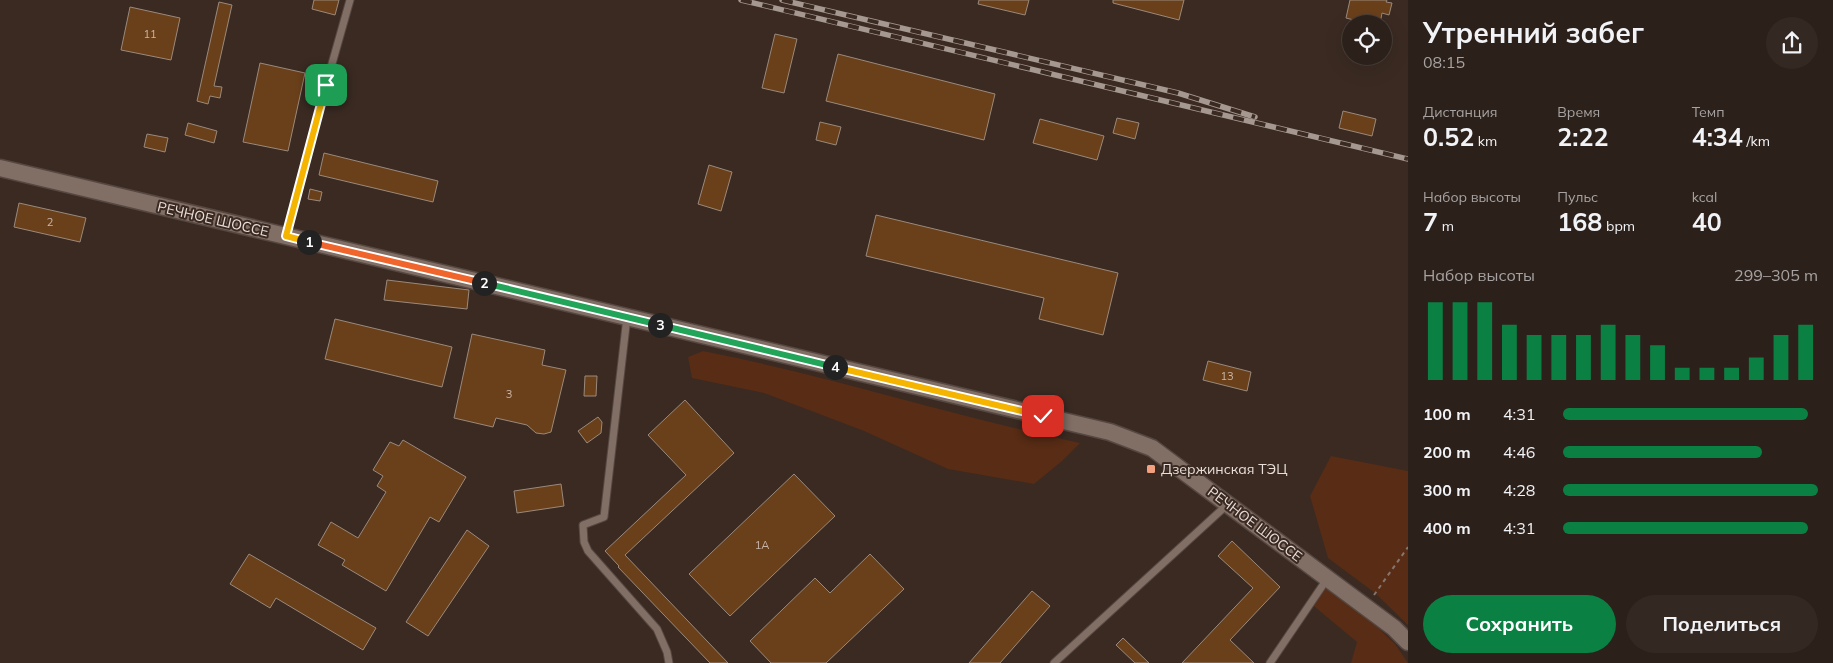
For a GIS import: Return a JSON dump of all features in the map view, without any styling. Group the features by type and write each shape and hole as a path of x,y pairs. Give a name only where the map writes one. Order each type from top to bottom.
{"street":[{"name":"РЕЧНОЕ ШОССЕ","path":"0,168 1110,432 1152,448 1394,628 1408,642"}],"lane":[{"path":"286,236 350,0"},
{"path":"627,317 604,517 583,525 584,542 588,551 657,629 667,652 669,663"},
{"path":"1054,663 1228,504"},
{"path":"1270,663 1328,579"}],"path":[{"path":"1366,607 1408,547"}],"shaded area":[{"path":"703,351 798,372 985,421 1080,443 1034,484 948,469 864,431 764,393 692,378 688,357"},
{"path":"1331,456 1408,471 1408,625 1375,593 1328,558 1310,496"},
{"path":"1327,579 1395,644 1408,663 1351,663 1357,642 1309,602 1313,591"}],"building":[{"path":"314,0 339,0 335,15 312,9"},
{"path":"979,0 1029,0 1025,15 978,4"},
{"path":"1113,0 1184,0 1179,20 1113,3"},
{"path":"1350,0 1387,0 1386,2 1392,3 1389,15 1382,13 1382,15 1347,15"},
{"path":"219,2 232,5 214,86 222,87 220,98 210,96 208,104 197,101"},
{"path":"130,7 180,18 171,60 121,50"},
{"path":"775,34 797,39 784,93 762,88"},
{"path":"838,54 995,94 984,140 826,101"},
{"path":"260,63 305,73 288,151 243,142"},
{"path":"1343,111 1376,119 1372,136 1339,128"},
{"path":"1117,118 1139,123 1135,139 1113,133"},
{"path":"1040,119 1104,136 1097,160 1033,143"},
{"path":"820,122 841,127 836,145 816,140"},
{"path":"188,123 217,131 214,143 185,135"},
{"path":"147,134 168,138 165,152 144,147"},
{"path":"324,153 438,181 433,202 319,175"},
{"path":"709,165 732,172 721,211 698,204"},
{"path":"310,189 322,192 320,201 308,199"},
{"path":"19,203 86,218 80,242 14,227"},
{"path":"876,215 1118,273 1103,335 1039,319 1044,298 866,256"},
{"path":"387,280 469,290 467,309 384,300"},
{"path":"335,319 452,347 442,387 325,359"},
{"path":"472,334 545,350 542,365 566,370 551,432 544,434 536,433 527,425 496,418 493,427 454,418"},
{"path":"1208,361 1251,372 1247,391 1203,380"},
{"path":"585,376 597,376 596,396 584,396"},
{"path":"685,400 734,453 625,555 728,663 710,663 605,551 686,475 648,435"},
{"path":"598,417 602,422 601,433 587,443 578,431"},
{"path":"403,440 466,477 439,522 430,517 386,591 342,565 345,560 318,545 331,522 358,538 386,492 377,486 383,476 373,470 390,442 399,446"},
{"path":"794,474 835,516 730,616 689,574"},
{"path":"561,484 564,506 517,513 514,491"},
{"path":"467,530 489,546 428,636 406,622"},
{"path":"1232,541 1280,587 1230,640 1254,663 1182,663 1253,588 1218,556"},
{"path":"249,554 376,628 363,650 276,598 270,608 230,584"},
{"path":"870,554 904,589 826,663 771,663 750,641 815,578 830,593"},
{"path":"1032,591 1050,606 1000,663 969,663"},
{"path":"1123,638 1149,663 1135,663 1116,645"}],"railway":[{"path":"741,0 1408,159"},
{"path":"782,0 1178,93 1255,117"}],"place":[{"name":"Дзержинская ТЭЦ","path":"1151,469"}],"route":[{"path":"326,85 286,236 1043,416"}]}
